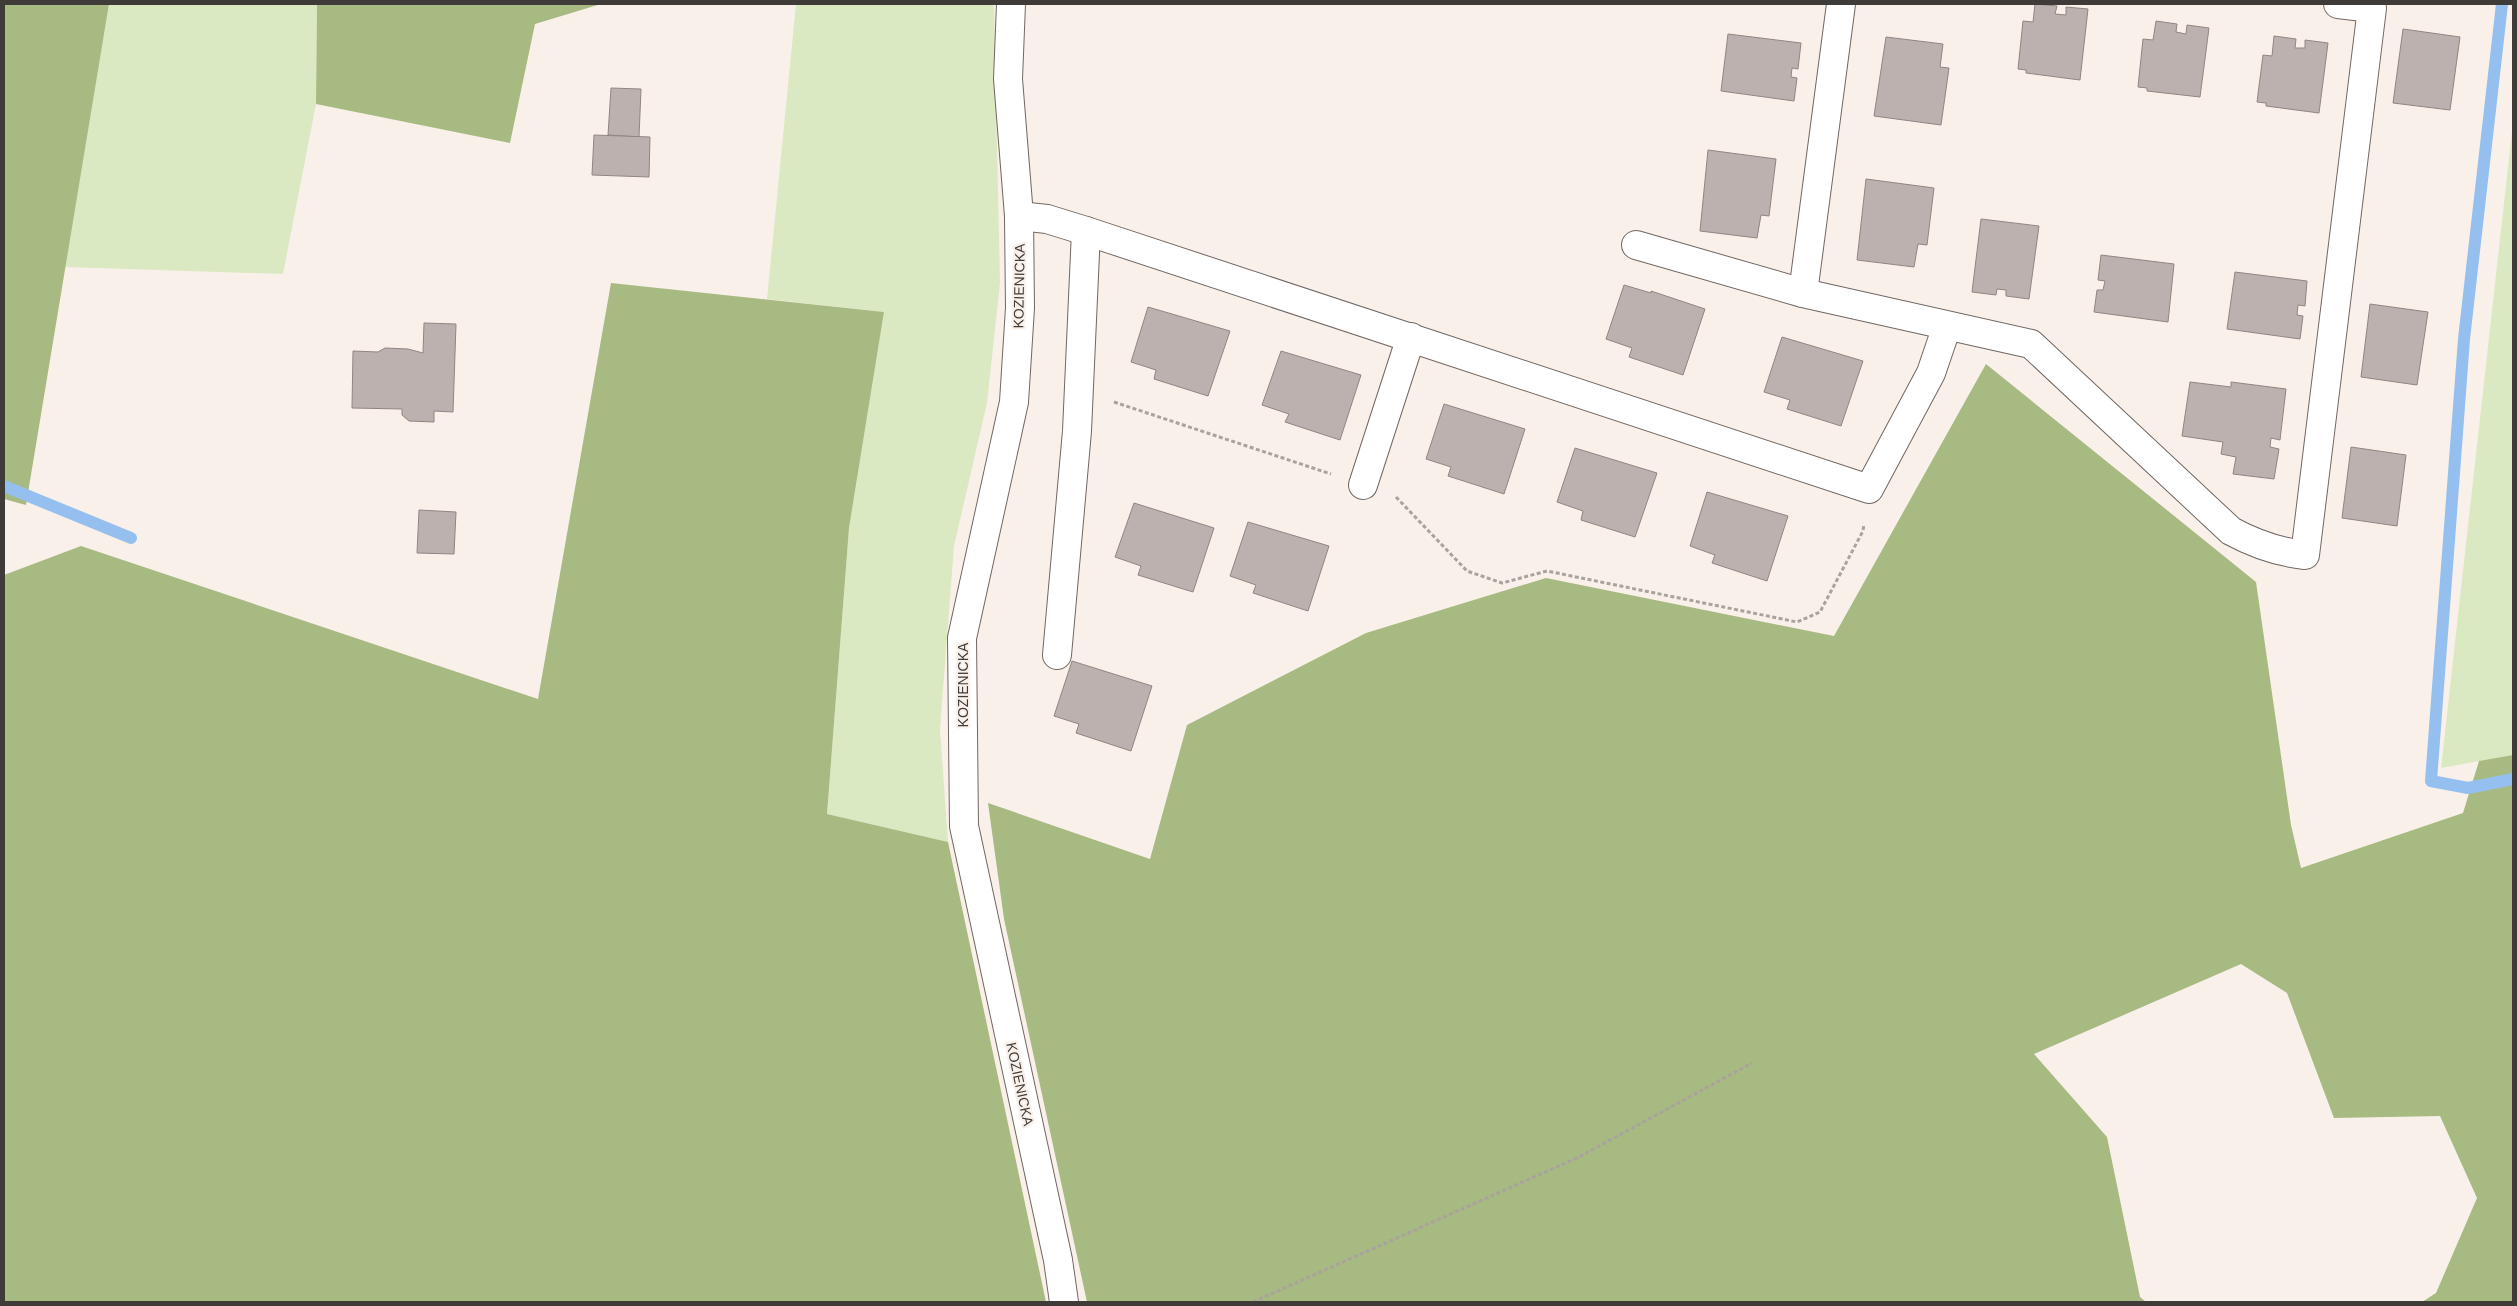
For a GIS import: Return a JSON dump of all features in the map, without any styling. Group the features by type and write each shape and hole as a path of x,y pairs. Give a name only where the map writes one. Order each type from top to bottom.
{"street":[{"name":"KOZIENICKA","path":"1011,4 1008,79 1019,216 1020,308 1014,402 962,638 964,826 1058,1260 1064,1302"},
{"path":"1803,292 1841,4"},
{"path":"1636,245 1803,292 2031,344 2231,531 2264,547 2305,555 2372,8 2338,4"},
{"path":"1019,216 1047,218 1869,489 1931,374 1947,326"},
{"path":"1057,655 1079,390 1086,231"},
{"path":"1363,485 1411,337"}],"path":[{"path":"1079,390 1393,495 1467,571 1502,583 1547,571 1797,622 1820,612 1864,531 1869,489"},
{"path":"1253,1302 1579,1157 1752,1063"}],"green space":[{"path":"4,4 109,4 26,505 4,499"},
{"path":"109,4 317,4 316,104 283,274 65,267"},
{"path":"317,4 601,4 535,24 510,143 316,104"},
{"path":"796,4 994,4 1000,283 987,403 954,546 940,729 948,842 827,814 849,528 884,312 767,299"},
{"path":"2513,122 2513,755 2441,768"},
{"path":"611,283 884,312 849,528 827,814 948,842 1046,1302 4,1302 4,575 81,546 538,699"},
{"path":"1986,364 2256,582 2291,825 2301,868 2463,813 2479,761 2513,755 2513,1302 2422,1302 2436,1293 2477,1198 2440,1116 2334,1118 2287,993 2241,964 2034,1054 2107,1137 2140,1297 2146,1302 1087,1302 1004,919 988,803 1150,859 1187,725 1366,633 1546,578 1834,636"}],"building":[{"path":"2035,4 2057,6 2055,14 2066,15 2066,7 2088,9 2080,80 2026,73 2026,70 2018,69 2023,21 2033,22"},
{"path":"2156,21 2177,24 2176,32 2186,34 2187,25 2209,28 2200,97 2147,91 2147,88 2138,87 2143,39 2153,40"},
{"path":"2403,29 2460,37 2450,110 2393,103"},
{"path":"1728,34 1801,43 1798,69 1792,68 1791,77 1797,78 1794,101 1721,91"},
{"path":"2274,36 2296,39 2295,48 2305,48 2305,40 2328,43 2319,113 2266,106 2266,103 2257,102 2263,55 2272,56"},
{"path":"1886,37 1943,44 1940,67 1949,68 1941,125 1874,116"},
{"path":"611,88 641,89 639,137 608,135"},
{"path":"594,135 650,137 649,177 592,175"},
{"path":"1708,150 1776,159 1769,216 1761,215 1757,238 1700,231"},
{"path":"1866,179 1934,188 1927,245 1918,244 1914,267 1857,260"},
{"path":"1981,219 2039,226 2029,299 2006,296 2006,290 1997,289 1996,295 1972,292"},
{"path":"2101,255 2174,264 2168,322 2094,312 2097,290 2103,290 2105,281 2098,280"},
{"path":"2235,272 2307,281 2305,306 2298,305 2297,315 2303,316 2300,339 2227,329"},
{"path":"1624,285 1651,293 1651,291 1705,309 1683,375 1629,357 1632,348 1606,339"},
{"path":"2370,304 2428,312 2417,385 2361,377"},
{"path":"1148,307 1230,331 1208,396 1154,379 1156,370 1131,362"},
{"path":"424,323 456,324 453,412 434,411 434,422 409,421 402,415 402,409 352,408 353,351 378,352 385,348 408,349 423,353"},
{"path":"1782,337 1863,361 1841,426 1787,409 1790,400 1764,392"},
{"path":"1281,351 1361,375 1340,440 1285,422 1289,414 1262,405"},
{"path":"2190,382 2231,387 2231,382 2286,389 2280,440 2271,438 2270,447 2279,449 2274,479 2233,474 2236,457 2221,454 2223,442 2182,436"},
{"path":"1444,404 1525,429 1504,494 1448,476 1451,467 1426,459"},
{"path":"2351,447 2406,455 2397,526 2342,518"},
{"path":"1575,448 1657,473 1635,537 1581,520 1583,511 1557,502"},
{"path":"1707,492 1788,516 1767,581 1712,563 1715,555 1690,546"},
{"path":"1134,503 1214,528 1193,592 1138,575 1141,566 1115,557"},
{"path":"419,510 456,512 454,554 417,553"},
{"path":"1248,522 1329,546 1308,611 1253,593 1256,585 1230,576"},
{"path":"1072,661 1152,686 1131,751 1076,733 1079,724 1054,716"}],"waterway":[{"path":"2502,4 2464,339 2431,781 2468,788 2513,779"},
{"path":"4,486 131,538"}]}
